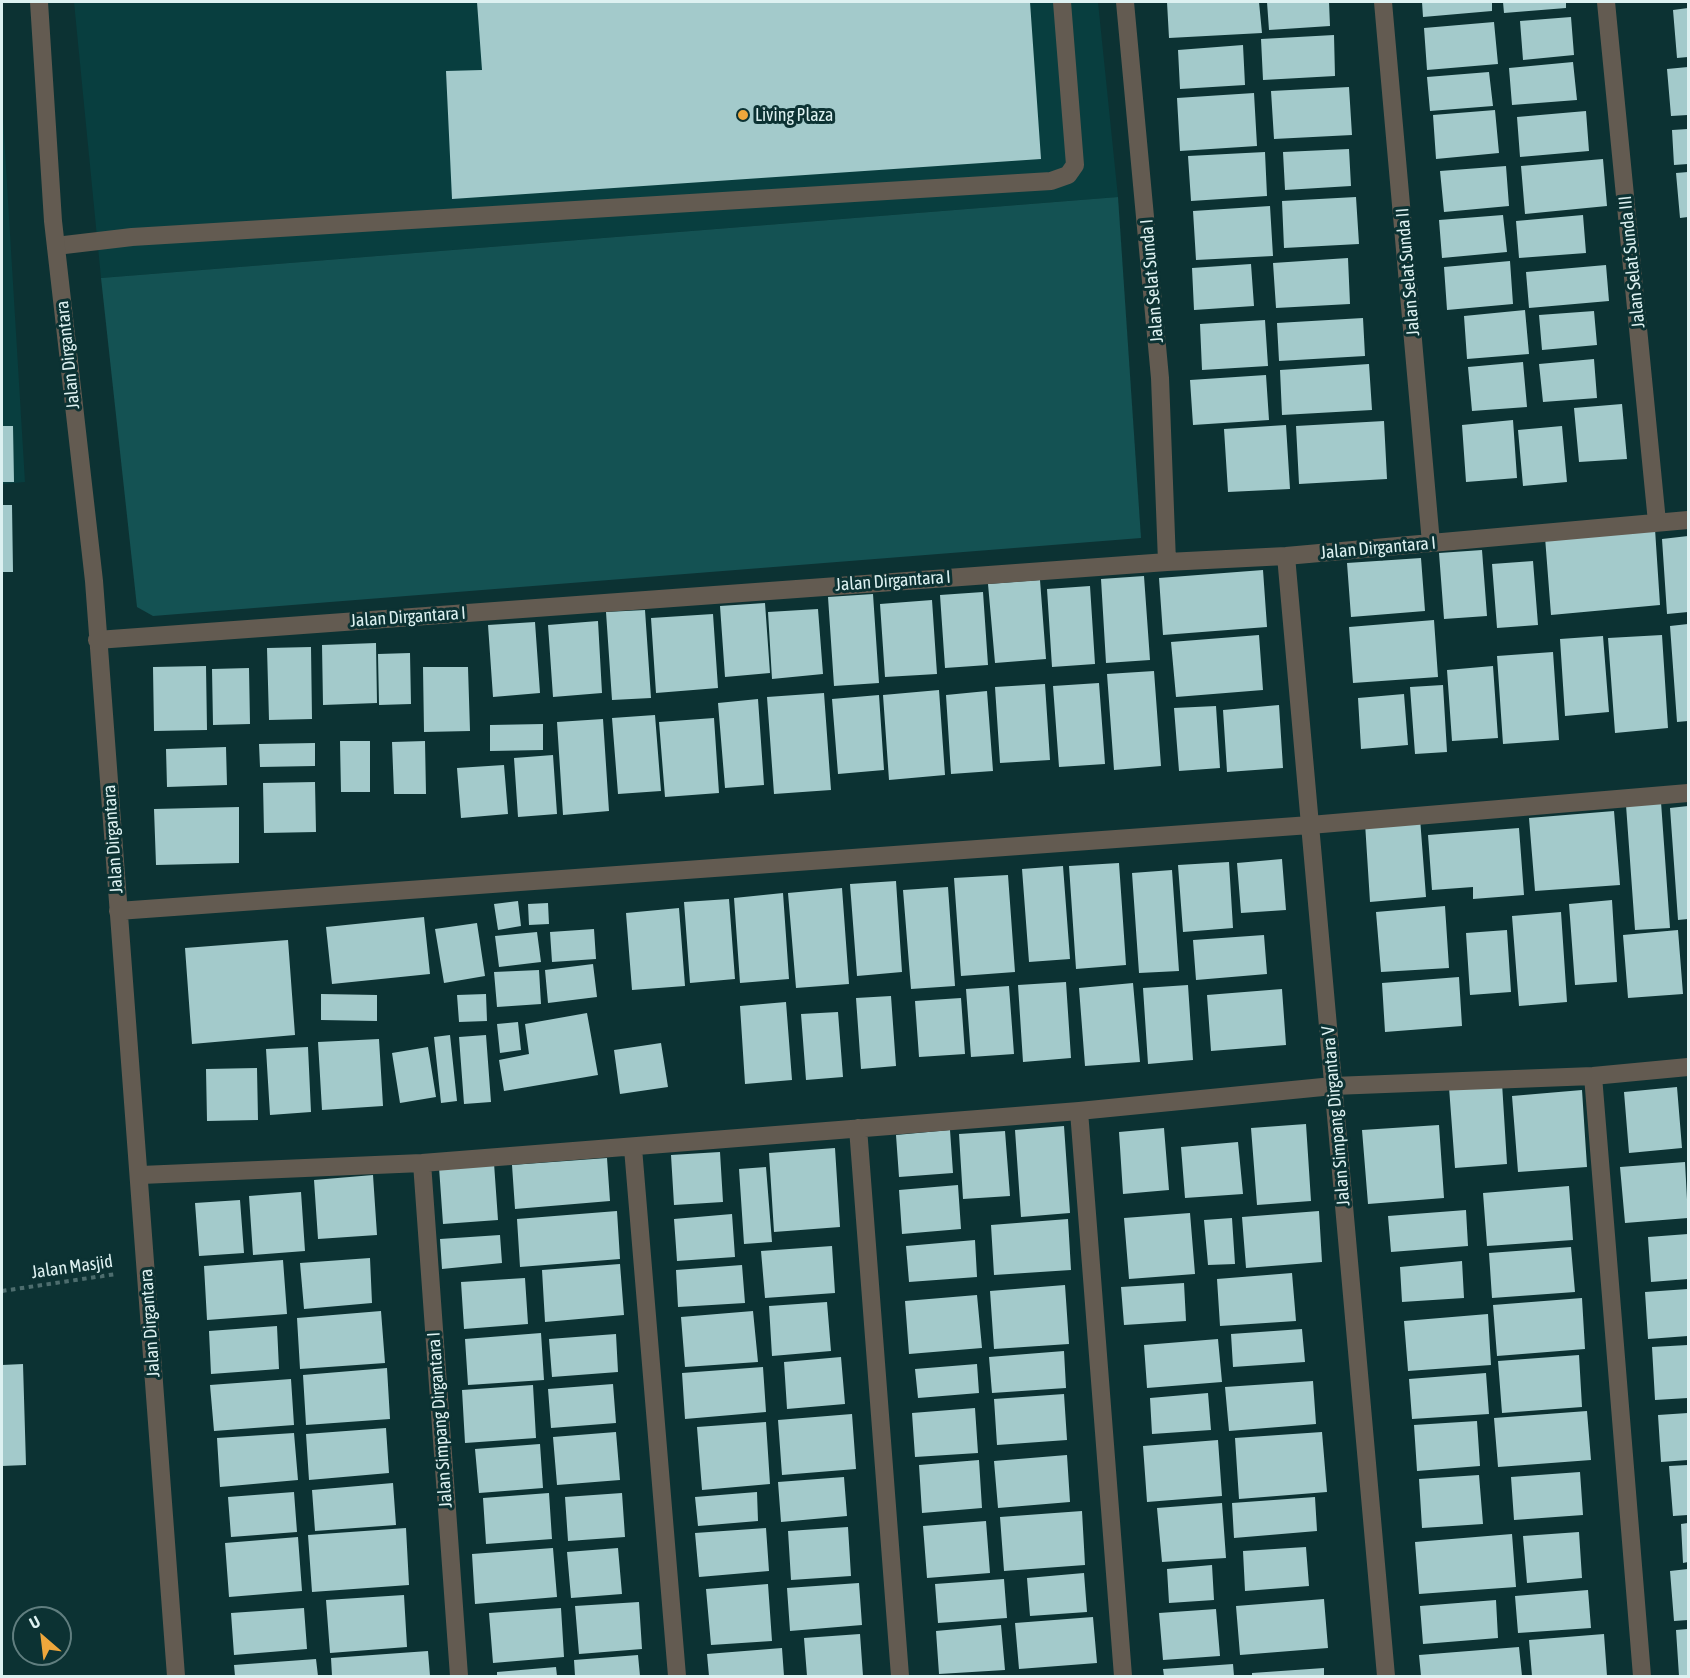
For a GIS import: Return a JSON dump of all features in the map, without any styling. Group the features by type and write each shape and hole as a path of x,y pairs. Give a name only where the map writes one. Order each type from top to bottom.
{"street":[{"name":"Jalan Dirgantara","path":"39,2 56,246 94,581 118,911 141,1174 176,1677"},
{"path":"56,246 132,237 1051,181 1068,176 1075,165 1062,2"},
{"name":"Jalan Selat Sunda I","path":"1125,2 1160,378 1167,562"},
{"name":"Jalan Selat Sunda II","path":"1383,2 1431,543"},
{"name":"Jalan Selat Sunda III","path":"1606,2 1657,522"},
{"name":"Jalan Dirgantara I","path":"97,640 1167,562 1286,556 1689,520"},
{"name":"Jalan Simpang Dirgantara V","path":"1286,556 1386,1677"},
{"path":"118,911 1310,825 1689,793"},
{"path":"141,1174 422,1163 1079,1111 1334,1086 1593,1076 1689,1067"},
{"path":"1593,1076 1642,1677"},
{"path":"1079,1111 1123,1677"},
{"path":"858,1128 900,1677"},
{"path":"633,1148 677,1677"},
{"name":"Jalan Simpang Dirgantara I","path":"422,1163 459,1677"}],"path":[{"name":"Jalan Masjid","path":"2,1291 146,1270"}],"shaded area":[{"path":"74,2 1098,2 1118,197 101,278"},
{"path":"2,101 25,482 2,484"},
{"path":"1118,197 1141,538 153,616 137,607 101,278"}],"building":[{"name":"Living Plaza","path":"477,2 1030,2 1041,159 452,199 446,71 482,70"},
{"path":"1167,2 1259,2 1262,33 1169,38"},
{"path":"1267,2 1329,2 1330,26 1269,30"},
{"path":"1422,2 1492,2 1492,11 1423,17"},
{"path":"1503,2 1566,2 1566,8 1504,13"},
{"path":"1688,8 1688,57 1677,58 1673,10"},
{"path":"1571,17 1574,55 1523,60 1520,21"},
{"path":"1494,22 1498,64 1427,70 1424,28"},
{"path":"1334,35 1335,76 1263,80 1261,39"},
{"path":"1243,45 1245,85 1180,89 1178,50"},
{"path":"1573,62 1577,100 1512,105 1509,68"},
{"path":"1688,67 1688,115 1671,116 1667,69"},
{"path":"1489,72 1493,106 1430,111 1427,77"},
{"path":"1349,87 1352,135 1274,139 1271,91"},
{"path":"1254,93 1257,146 1180,151 1177,98"},
{"path":"1495,110 1499,153 1436,159 1433,115"},
{"path":"1586,111 1589,151 1520,157 1517,117"},
{"path":"1688,129 1688,164 1674,165 1672,130"},
{"path":"1349,149 1351,186 1285,190 1283,152"},
{"path":"1265,152 1267,196 1191,201 1188,156"},
{"path":"1603,159 1607,206 1525,214 1521,166"},
{"path":"1506,166 1509,206 1444,212 1440,171"},
{"path":"1688,172 1688,217 1680,218 1676,173"},
{"path":"1356,197 1359,244 1284,248 1282,201"},
{"path":"1270,206 1273,256 1196,260 1193,211"},
{"path":"1503,215 1507,252 1442,258 1439,220"},
{"path":"1583,215 1586,253 1519,258 1516,221"},
{"path":"1348,258 1350,304 1276,308 1273,263"},
{"path":"1510,261 1513,304 1447,310 1444,267"},
{"path":"1251,264 1254,306 1194,310 1192,268"},
{"path":"1606,265 1609,301 1529,308 1526,272"},
{"path":"1525,310 1529,354 1467,359 1464,316"},
{"path":"1594,311 1597,345 1542,350 1539,315"},
{"path":"1363,318 1365,356 1279,361 1277,323"},
{"path":"1265,320 1268,366 1202,370 1200,324"},
{"path":"1594,359 1597,398 1543,402 1539,364"},
{"path":"1523,362 1527,407 1472,411 1468,367"},
{"path":"1369,364 1372,410 1282,415 1280,370"},
{"path":"1266,375 1269,420 1193,425 1190,380"},
{"path":"1622,404 1627,459 1579,462 1574,408"},
{"path":"1513,420 1517,478 1466,482 1462,425"},
{"path":"1384,421 1387,479 1299,484 1296,426"},
{"path":"1286,425 1290,489 1228,492 1224,429"},
{"path":"2,426 13,426 14,482 2,482"},
{"path":"1562,426 1567,482 1523,486 1518,430"},
{"path":"2,505 12,505 13,572 2,572"},
{"path":"1655,529 1660,605 1551,615 1545,537"},
{"path":"1688,536 1688,612 1667,614 1662,539"},
{"path":"1482,550 1487,616 1444,619 1439,553"},
{"path":"1421,558 1425,611 1351,617 1347,563"},
{"path":"1533,561 1538,625 1497,628 1492,564"},
{"path":"1263,570 1267,627 1163,635 1159,578"},
{"path":"1144,576 1150,660 1106,663 1101,579"},
{"path":"1040,580 1046,659 995,663 988,584"},
{"path":"1090,586 1095,664 1052,667 1047,589"},
{"path":"983,592 988,665 945,668 940,595"},
{"path":"873,594 879,683 834,686 828,597"},
{"path":"932,600 937,674 885,677 880,604"},
{"path":"765,603 770,673 725,677 720,606"},
{"path":"818,609 823,674 772,679 768,612"},
{"path":"645,610 651,698 612,700 606,612"},
{"path":"713,614 718,688 656,693 651,618"},
{"path":"1434,620 1438,677 1353,683 1349,627"},
{"path":"598,621 602,693 553,697 548,625"},
{"path":"535,622 540,693 493,697 488,625"},
{"path":"1688,624 1688,721 1677,722 1670,626"},
{"path":"1259,635 1263,690 1176,697 1171,642"},
{"path":"1662,635 1668,728 1615,733 1608,638"},
{"path":"1603,636 1609,712 1565,716 1560,639"},
{"path":"376,643 377,703 323,705 322,645"},
{"path":"311,647 312,719 269,720 267,648"},
{"path":"1553,652 1559,740 1503,744 1497,656"},
{"path":"410,653 411,704 379,705 378,654"},
{"path":"206,666 207,730 154,731 153,667"},
{"path":"1493,666 1498,738 1452,741 1447,670"},
{"path":"423,667 468,667 470,731 424,732"},
{"path":"249,668 250,724 213,725 212,669"},
{"path":"1154,671 1161,766 1114,770 1107,674"},
{"path":"1099,683 1105,764 1059,767 1053,686"},
{"path":"1045,684 1050,760 1000,763 995,687"},
{"path":"1443,685 1447,752 1415,754 1410,687"},
{"path":"939,690 945,775 889,780 883,695"},
{"path":"987,691 993,771 951,774 946,695"},
{"path":"824,693 831,790 774,794 767,697"},
{"path":"1404,694 1408,745 1361,749 1358,698"},
{"path":"879,695 884,770 838,774 832,699"},
{"path":"758,699 764,785 725,788 718,703"},
{"path":"1279,705 1283,768 1227,772 1223,710"},
{"path":"1216,706 1220,768 1179,771 1174,708"},
{"path":"655,715 661,791 618,794 612,718"},
{"path":"714,718 719,793 665,797 659,722"},
{"path":"603,719 609,811 563,815 557,722"},
{"path":"543,724 543,750 490,751 490,725"},
{"path":"340,741 370,741 370,792 341,792"},
{"path":"425,741 426,794 394,794 392,742"},
{"path":"315,743 315,766 260,767 259,744"},
{"path":"226,747 227,785 167,787 166,749"},
{"path":"553,755 557,814 518,817 514,758"},
{"path":"504,765 508,814 461,818 457,768"},
{"path":"315,782 316,832 264,833 263,783"},
{"path":"1661,802 1670,928 1635,930 1626,805"},
{"path":"1688,806 1688,919 1678,920 1670,808"},
{"path":"239,807 239,863 156,865 154,809"},
{"path":"1614,811 1620,885 1535,891 1529,818"},
{"path":"1420,818 1426,897 1370,902 1365,823"},
{"path":"1519,828 1524,895 1473,899 1473,887 1432,890 1428,835"},
{"path":"1282,859 1286,910 1241,913 1237,863"},
{"path":"1229,862 1233,928 1183,932 1178,865"},
{"path":"1119,863 1126,965 1076,969 1069,866"},
{"path":"1063,866 1070,959 1029,962 1022,869"},
{"path":"1172,870 1179,971 1139,973 1132,873"},
{"path":"1008,875 1015,972 961,976 954,878"},
{"path":"896,881 902,972 857,976 850,884"},
{"path":"948,887 955,986 911,989 903,890"},
{"path":"842,888 849,984 796,988 788,893"},
{"path":"783,893 789,979 740,983 734,898"},
{"path":"729,899 735,979 690,983 684,902"},
{"path":"1612,900 1617,982 1575,985 1569,904"},
{"path":"518,901 521,926 498,930 494,904"},
{"path":"548,903 549,924 529,925 528,904"},
{"path":"1445,906 1449,968 1381,972 1376,912"},
{"path":"679,908 685,986 632,990 626,913"},
{"path":"1561,912 1567,1002 1519,1006 1512,916"},
{"path":"424,917 430,974 332,984 326,927"},
{"path":"477,923 485,976 444,983 435,929"},
{"path":"594,929 596,959 552,962 550,932"},
{"path":"1507,930 1511,992 1470,995 1466,933"},
{"path":"1678,930 1683,994 1628,998 1623,935"},
{"path":"537,932 541,962 499,967 495,936"},
{"path":"1264,935 1267,974 1196,980 1193,940"},
{"path":"288,940 295,1035 192,1044 185,948"},
{"path":"593,964 597,997 548,1003 545,970"},
{"path":"539,970 541,1004 497,1007 494,972"},
{"path":"1459,977 1462,1026 1385,1032 1382,983"},
{"path":"1066,982 1071,1058 1023,1062 1018,985"},
{"path":"1133,983 1140,1062 1085,1066 1079,988"},
{"path":"1188,985 1193,1060 1148,1064 1143,988"},
{"path":"1009,986 1014,1054 971,1057 966,989"},
{"path":"1282,989 1286,1045 1211,1051 1207,995"},
{"path":"321,994 377,995 377,1021 321,1020"},
{"path":"486,994 487,1021 459,1022 457,995"},
{"path":"891,996 896,1066 861,1069 856,998"},
{"path":"961,998 965,1054 919,1057 915,1001"},
{"path":"786,1002 792,1080 745,1084 740,1006"},
{"path":"838,1012 843,1077 806,1080 801,1014"},
{"path":"587,1013 598,1075 504,1091 499,1060 529,1054 525,1024"},
{"path":"518,1022 521,1050 500,1053 497,1024"},
{"path":"450,1035 457,1101 441,1103 434,1037"},
{"path":"486,1035 491,1102 464,1104 459,1037"},
{"path":"379,1039 383,1106 322,1110 318,1042"},
{"path":"661,1043 668,1087 620,1094 614,1050"},
{"path":"308,1047 311,1112 270,1115 266,1049"},
{"path":"428,1047 436,1097 400,1103 392,1053"},
{"path":"257,1068 258,1120 207,1121 206,1069"},
{"path":"1502,1083 1507,1164 1455,1168 1449,1087"},
{"path":"1677,1087 1682,1148 1629,1153 1624,1092"},
{"path":"1582,1090 1587,1167 1518,1172 1512,1096"},
{"path":"1306,1124 1311,1201 1257,1205 1251,1128"},
{"path":"1439,1125 1444,1198 1368,1204 1362,1130"},
{"path":"1064,1126 1070,1213 1021,1217 1015,1130"},
{"path":"1164,1128 1169,1190 1123,1194 1119,1132"},
{"path":"950,1130 953,1173 899,1177 896,1135"},
{"path":"1005,1131 1010,1196 963,1199 959,1134"},
{"path":"1238,1142 1243,1194 1185,1198 1181,1147"},
{"path":"835,1148 840,1227 774,1232 769,1153"},
{"path":"720,1152 723,1202 674,1205 671,1155"},
{"path":"607,1158 610,1201 515,1209 512,1165"},
{"path":"1685,1162 1688,1218 1625,1223 1620,1167"},
{"path":"494,1163 498,1220 443,1224 439,1167"},
{"path":"766,1167 772,1242 744,1244 739,1169"},
{"path":"373,1175 377,1235 318,1239 314,1180"},
{"path":"958,1185 961,1229 902,1234 899,1190"},
{"path":"1569,1186 1573,1240 1487,1246 1483,1193"},
{"path":"301,1192 305,1251 253,1255 249,1196"},
{"path":"240,1200 244,1253 199,1256 195,1203"},
{"path":"1466,1210 1468,1246 1391,1252 1388,1216"},
{"path":"617,1211 620,1259 520,1267 517,1219"},
{"path":"1319,1211 1322,1262 1246,1268 1242,1217"},
{"path":"1190,1213 1195,1274 1129,1279 1124,1218"},
{"path":"732,1214 735,1257 677,1261 674,1219"},
{"path":"1232,1218 1235,1264 1208,1265 1204,1220"},
{"path":"1068,1219 1071,1270 994,1275 991,1225"},
{"path":"1688,1234 1688,1279 1651,1282 1648,1237"},
{"path":"500,1235 502,1263 442,1269 440,1239"},
{"path":"975,1240 977,1277 909,1282 906,1246"},
{"path":"832,1246 835,1293 765,1298 761,1251"},
{"path":"1571,1247 1575,1292 1492,1298 1489,1253"},
{"path":"370,1258 372,1303 304,1309 300,1263"},
{"path":"283,1260 287,1314 207,1320 204,1266"},
{"path":"1462,1261 1464,1298 1402,1302 1400,1267"},
{"path":"620,1264 624,1315 545,1322 542,1270"},
{"path":"742,1265 745,1303 678,1307 676,1270"},
{"path":"1292,1273 1296,1321 1220,1326 1217,1279"},
{"path":"525,1278 528,1324 464,1329 461,1282"},
{"path":"1184,1283 1186,1321 1124,1325 1121,1287"},
{"path":"1065,1285 1069,1344 994,1349 990,1291"},
{"path":"1688,1289 1688,1336 1648,1339 1645,1292"},
{"path":"977,1295 982,1348 909,1354 905,1301"},
{"path":"1582,1298 1585,1349 1497,1356 1493,1305"},
{"path":"827,1302 831,1351 772,1356 769,1306"},
{"path":"381,1311 385,1363 300,1369 297,1318"},
{"path":"753,1311 758,1362 685,1367 681,1317"},
{"path":"1488,1314 1491,1365 1408,1371 1404,1321"},
{"path":"277,1326 279,1369 211,1374 209,1331"},
{"path":"1302,1329 1305,1362 1233,1367 1231,1334"},
{"path":"541,1333 544,1380 468,1385 465,1339"},
{"path":"616,1334 618,1372 552,1377 549,1339"},
{"path":"1218,1339 1222,1382 1147,1388 1144,1345"},
{"path":"1688,1345 1688,1398 1655,1400 1652,1347"},
{"path":"1064,1351 1066,1388 992,1393 989,1357"},
{"path":"1579,1355 1582,1407 1502,1413 1498,1361"},
{"path":"841,1357 845,1404 787,1409 784,1362"},
{"path":"23,1364 26,1465 2,1466 2,1365"},
{"path":"977,1364 979,1393 918,1398 915,1369"},
{"path":"763,1367 766,1412 685,1419 682,1373"},
{"path":"387,1368 390,1419 306,1425 303,1375"},
{"path":"1486,1373 1489,1414 1412,1419 1409,1379"},
{"path":"291,1379 294,1425 214,1431 210,1385"},
{"path":"1313,1381 1316,1424 1229,1431 1225,1387"},
{"path":"613,1384 616,1423 551,1428 548,1389"},
{"path":"533,1385 536,1438 465,1443 462,1390"},
{"path":"1208,1393 1211,1430 1152,1434 1150,1398"},
{"path":"1064,1394 1067,1440 997,1445 994,1399"},
{"path":"975,1408 978,1453 915,1457 912,1413"},
{"path":"1587,1411 1591,1460 1498,1467 1494,1418"},
{"path":"1688,1413 1688,1460 1661,1462 1658,1415"},
{"path":"852,1414 856,1469 782,1475 778,1420"},
{"path":"1477,1421 1480,1466 1417,1471 1414,1425"},
{"path":"766,1422 770,1484 702,1490 697,1427"},
{"path":"386,1428 389,1473 309,1480 306,1434"},
{"path":"616,1432 620,1480 557,1485 553,1437"},
{"path":"1322,1432 1327,1492 1239,1499 1235,1438"},
{"path":"294,1433 298,1480 220,1487 217,1438"},
{"path":"1218,1440 1222,1496 1147,1502 1143,1446"},
{"path":"540,1444 543,1488 479,1493 475,1449"},
{"path":"1067,1455 1070,1502 998,1508 994,1461"},
{"path":"979,1460 982,1508 922,1513 919,1465"},
{"path":"1688,1465 1688,1515 1673,1516 1669,1466"},
{"path":"1580,1472 1583,1515 1514,1520 1511,1477"},
{"path":"1479,1475 1483,1524 1422,1528 1419,1479"},
{"path":"844,1477 847,1516 781,1522 778,1482"},
{"path":"393,1483 396,1525 315,1531 312,1490"},
{"path":"294,1492 297,1532 231,1537 228,1497"},
{"path":"757,1492 758,1521 698,1526 695,1497"},
{"path":"549,1493 552,1539 486,1544 483,1498"},
{"path":"622,1493 625,1537 568,1541 565,1497"},
{"path":"1315,1497 1317,1531 1234,1538 1232,1503"},
{"path":"1222,1503 1226,1558 1162,1562 1157,1508"},
{"path":"1082,1511 1085,1565 1004,1571 1000,1517"},
{"path":"986,1521 990,1573 927,1578 923,1526"},
{"path":"1688,1523 1688,1562 1683,1563 1681,1524"},
{"path":"848,1527 851,1576 791,1580 788,1531"},
{"path":"406,1528 409,1585 312,1592 308,1535"},
{"path":"766,1528 769,1571 699,1577 695,1533"},
{"path":"1579,1532 1582,1578 1527,1583 1523,1536"},
{"path":"1512,1534 1516,1587 1419,1594 1415,1542"},
{"path":"298,1537 302,1591 229,1597 225,1543"},
{"path":"1306,1547 1309,1586 1245,1591 1243,1551"},
{"path":"553,1548 557,1597 475,1604 472,1554"},
{"path":"618,1548 622,1594 571,1598 567,1552"},
{"path":"1212,1565 1214,1600 1169,1603 1167,1569"},
{"path":"1688,1569 1688,1620 1674,1621 1670,1571"},
{"path":"1084,1573 1087,1612 1030,1616 1027,1578"},
{"path":"1004,1579 1007,1618 938,1623 935,1584"},
{"path":"859,1583 862,1625 790,1631 787,1588"},
{"path":"768,1584 772,1641 711,1645 706,1589"},
{"path":"1588,1590 1591,1628 1518,1633 1515,1596"},
{"path":"404,1595 407,1647 330,1653 326,1600"},
{"path":"1324,1599 1328,1648 1240,1655 1236,1606"},
{"path":"1496,1600 1498,1638 1423,1644 1420,1606"},
{"path":"639,1602 642,1649 579,1654 575,1606"},
{"path":"304,1608 307,1649 234,1655 231,1613"},
{"path":"561,1608 564,1657 493,1663 489,1613"},
{"path":"1216,1609 1220,1656 1163,1660 1159,1613"},
{"path":"1093,1617 1097,1663 1019,1669 1015,1623"},
{"path":"1001,1625 1005,1670 939,1674 936,1631"},
{"path":"1688,1629 1688,1676 1679,1676 1676,1630"},
{"path":"860,1634 863,1676 807,1676 804,1638"},
{"path":"1604,1634 1607,1676 1532,1676 1529,1640"},
{"path":"1519,1647 1522,1676 1421,1676 1419,1655"},
{"path":"782,1648 784,1676 709,1676 707,1654"},
{"path":"428,1651 430,1676 332,1676 331,1658"},
{"path":"638,1655 640,1676 575,1676 574,1660"},
{"path":"316,1659 318,1676 235,1676 234,1665"},
{"path":"1233,1664 1234,1676 1164,1676 1163,1669"},
{"path":"556,1667 557,1676 497,1676 497,1672"},
{"path":"1324,1668 1324,1676 1252,1676 1252,1673"}],"place":[{"name":"Living Plaza","path":"743,115"}]}
